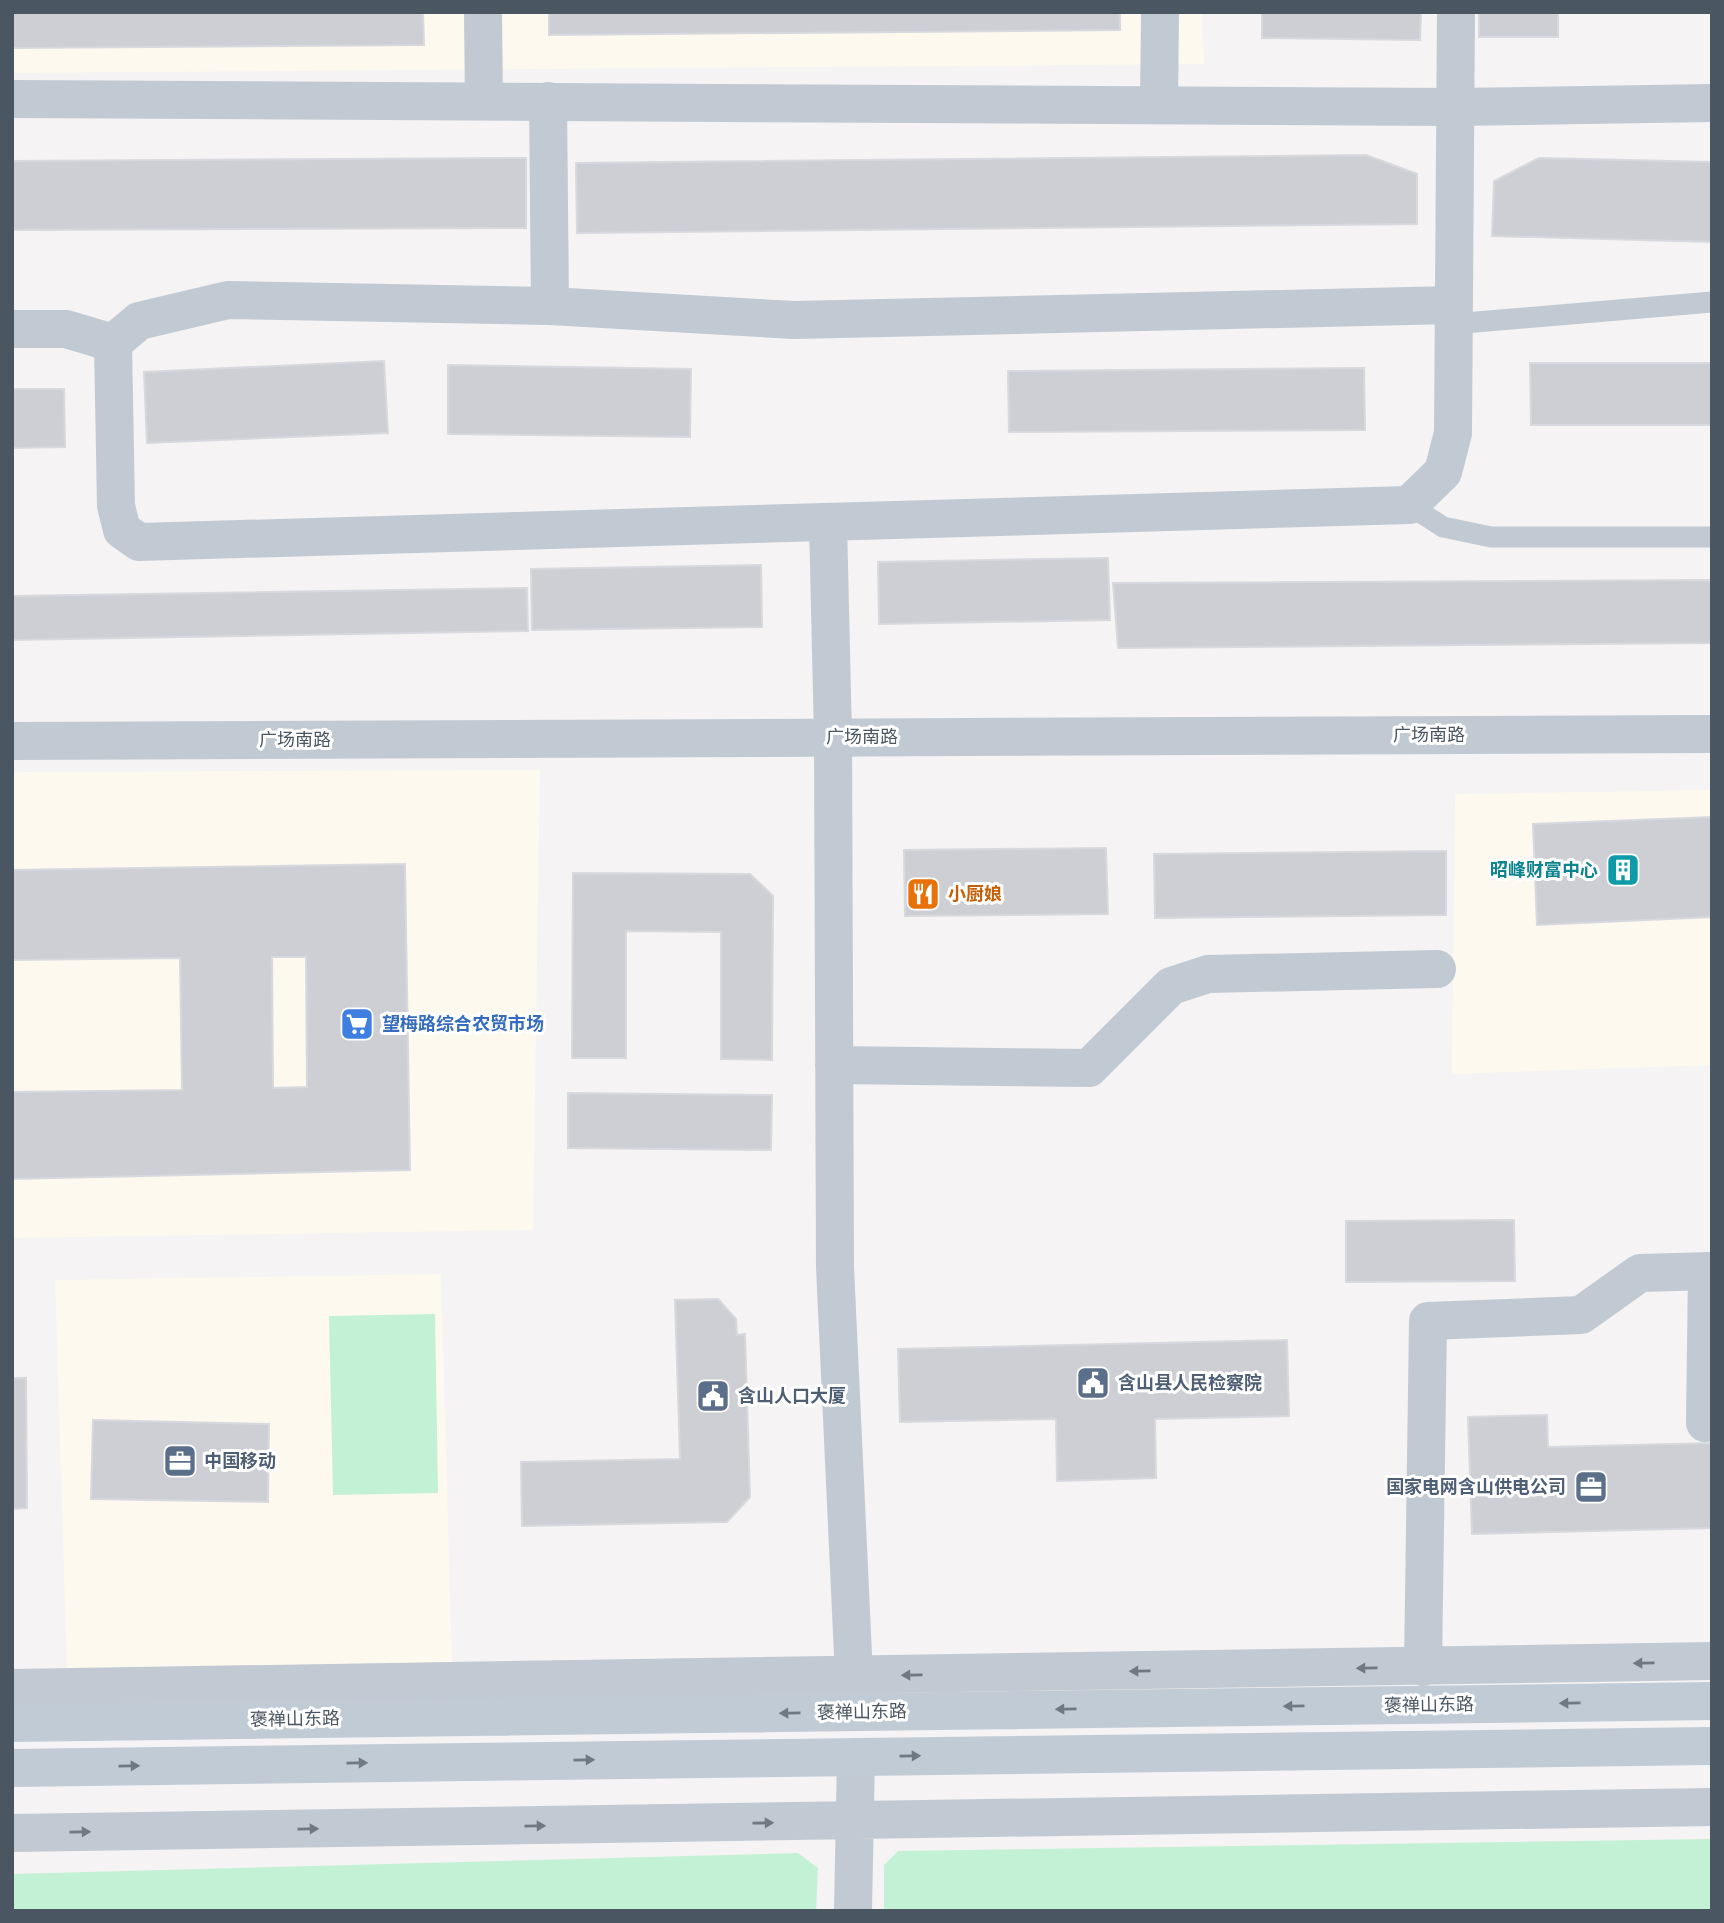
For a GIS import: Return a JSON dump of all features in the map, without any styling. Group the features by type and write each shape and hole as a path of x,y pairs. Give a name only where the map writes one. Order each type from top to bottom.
{"main road":[{"name":"褒禅山东路","path":"12,1723 1712,1701"},
{"path":"12,1768 1712,1746"}],"street":[{"path":"483,12 484,101"},
{"path":"1159,105 1160,12"},
{"path":"113,343 116,506 122,530 139,542 1409,505 1443,472 1452,433 1456,12"},
{"path":"12,99 1454,107 1712,103"},
{"path":"548,101 550,306"},
{"path":"113,343 139,321 228,300 550,306 794,320 1453,315"},
{"path":"12,329 66,329 113,343"},
{"path":"828,522 833,737 835,1267 854,1676"},
{"name":"广场南路","path":"12,741 1712,734"},
{"path":"834,1065 1089,1068 1171,986 1208,974 1437,969"},
{"path":"1423,1667 1428,1321 1581,1315 1640,1273 1709,1271 1705,1423"},
{"path":"12,1688 1712,1661"},
{"path":"853,1911 856,1757"},
{"path":"12,1833 1712,1807"}],"lane":[{"path":"1453,315 1712,302"},
{"path":"1409,505 1443,527 1491,537 1712,537"}],"shaded area":[{"path":"12,12 1202,12 1204,64 12,73"},
{"path":"540,770 533,1230 12,1238 12,772"},
{"path":"1712,790 1712,1065 1452,1074 1455,794"},
{"path":"441,1274 452,1662 67,1669 55,1280"}],"green space":[{"path":"435,1314 438,1493 333,1495 329,1316"},
{"path":"1712,1839 1712,1911 884,1911 884,1865 898,1851"},
{"path":"798,1853 818,1868 816,1911 12,1911 12,1874"}],"building":[{"path":"12,12 423,12 424,45 12,48"},
{"path":"549,12 1120,12 1120,30 549,35"},
{"path":"1262,12 1421,12 1420,40 1262,38"},
{"path":"1479,12 1558,12 1558,37 1479,37"},
{"path":"1366,155 1417,174 1417,224 577,233 576,163"},
{"path":"526,158 526,228 12,230 12,161"},
{"path":"1539,158 1712,162 1712,242 1492,236 1494,181"},
{"path":"384,361 388,433 147,443 144,372"},
{"path":"1530,363 1712,363 1712,425 1531,425"},
{"path":"448,365 691,369 690,437 448,434"},
{"path":"1364,368 1365,430 1009,432 1008,371"},
{"path":"12,389 64,389 65,447 12,448"},
{"path":"1108,558 1110,620 879,624 878,562"},
{"path":"761,565 762,627 532,630 531,569"},
{"path":"1712,580 1712,643 1118,648 1113,583"},
{"path":"527,588 528,631 12,640 12,596"},
{"name":"昭峰财富中心","path":"1712,817 1712,917 1537,925 1533,824"},
{"path":"1106,848 1108,914 905,916 904,850"},
{"path":"1446,851 1446,915 1155,918 1154,854"},
{"name":"望梅路综合农贸市场","path":"405,864 410,1170 12,1179 12,1092 182,1090 180,958 12,960 12,870","holes":["272,957 306,957 307,1087 273,1088"]},
{"path":"573,873 750,874 773,896 772,1060 721,1059 721,932 626,931 626,1058 572,1058"},
{"path":"568,1093 772,1095 771,1150 568,1148"},
{"path":"1514,1220 1515,1281 1346,1282 1346,1221"},
{"name":"含山人口大厦","path":"718,1299 736,1319 737,1335 745,1334 750,1497 727,1522 522,1526 521,1462 680,1459 675,1300"},
{"name":"含山县人民检察院","path":"1287,1340 1289,1416 1155,1419 1156,1478 1057,1481 1056,1419 900,1422 898,1349"},
{"path":"12,1378 26,1378 27,1508 12,1509"},
{"name":"国家电网含山供电公司","path":"1547,1415 1548,1447 1712,1443 1712,1528 1472,1534 1468,1417"},
{"name":"中国移动","path":"93,1420 269,1424 268,1502 91,1499"}],"place":[{"name":"昭峰财富中心","path":"1623,870"},
{"name":"小厨娘","path":"923,894"},
{"name":"望梅路综合农贸市场","path":"357,1024"},
{"name":"含山县人民检察院","path":"1093,1383"},
{"name":"含山人口大厦","path":"713,1396"},
{"name":"中国移动","path":"180,1461"},
{"name":"国家电网含山供电公司","path":"1591,1487"}]}
